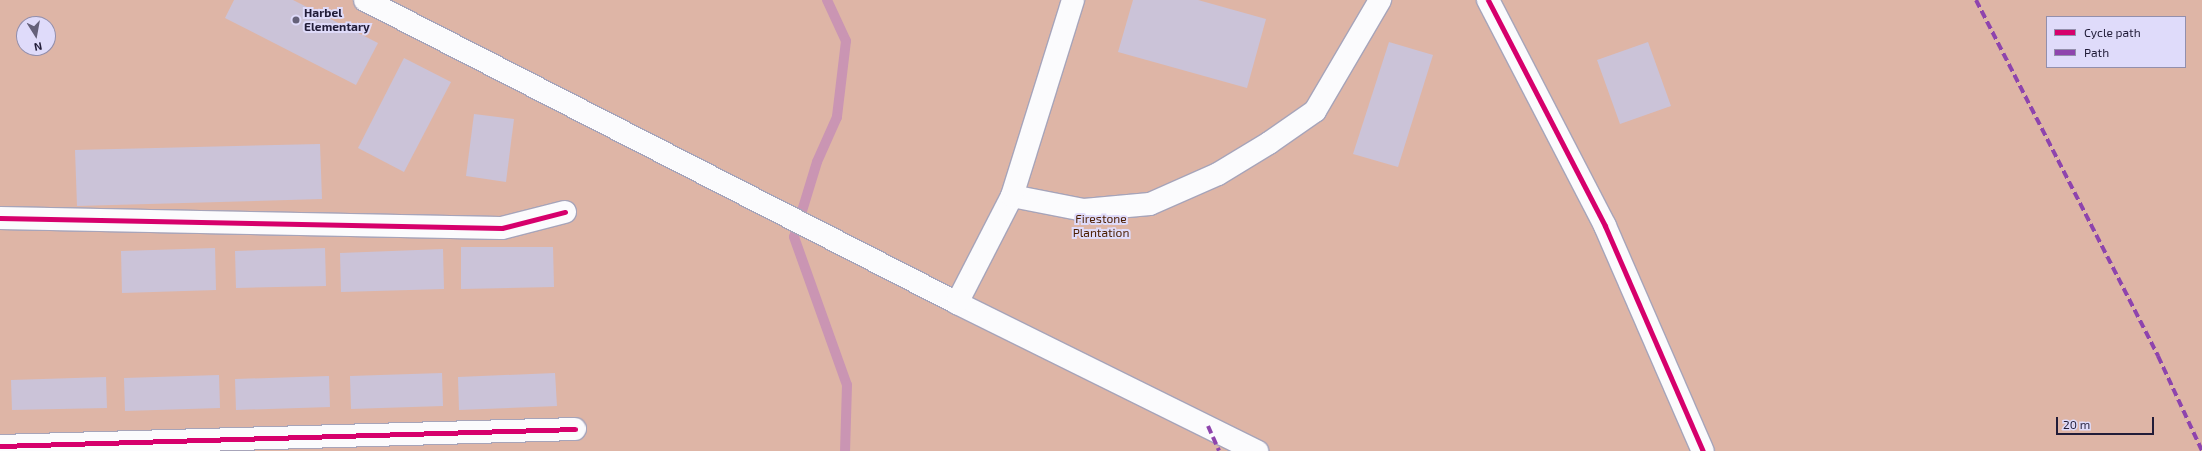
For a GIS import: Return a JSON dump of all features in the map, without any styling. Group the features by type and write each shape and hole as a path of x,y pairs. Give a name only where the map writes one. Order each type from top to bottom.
{"street":[{"path":"365,0 957,302 1257,451"},
{"path":"957,302 1012,196 1073,0"},
{"path":"1012,196 1084,210 1150,204 1218,174 1270,143 1315,111 1380,0"},
{"path":"1488,0 1605,226 1704,451"},
{"path":"0,218 502,228 565,212"},
{"path":"0,446 575,429"}],"green space":[{"name":"Firestone Plantation","path":"0,0 2202,0 2202,451 0,451"}],"building":[{"path":"234,0 293,0 378,43 356,85 225,18"},
{"path":"1133,0 1198,0 1266,19 1247,88 1118,52"},
{"path":"1389,42 1433,55 1398,167 1353,154"},
{"path":"1648,42 1671,106 1620,124 1597,60"},
{"path":"404,58 451,82 404,172 358,148"},
{"path":"474,114 514,119 506,182 466,176"},
{"path":"320,144 322,199 77,206 75,150"},
{"path":"461,247 553,247 554,287 461,289"},
{"path":"215,248 216,290 122,293 121,251"},
{"path":"325,248 326,286 236,288 235,251"},
{"path":"443,249 444,289 341,292 340,253"},
{"path":"442,373 443,406 351,409 350,376"},
{"path":"555,373 557,406 459,410 458,377"},
{"path":"219,375 220,408 125,411 124,378"},
{"path":"329,376 330,407 236,410 235,379"},
{"path":"106,377 107,408 12,410 11,380"}],"waterway":[{"path":"827,0 846,41 837,117 817,162 794,237 847,385 845,451"}],"marked path":[{"path":"1976,0 2158,356 2202,451"},
{"path":"1208,426 1219,451"}],"cycle path":[{"path":"1488,0 1605,226 1703,451"},
{"path":"0,218 502,228 565,212"},
{"path":"0,446 575,429"}],"place":[{"name":"Harbel Elementary","path":"296,20"}]}
